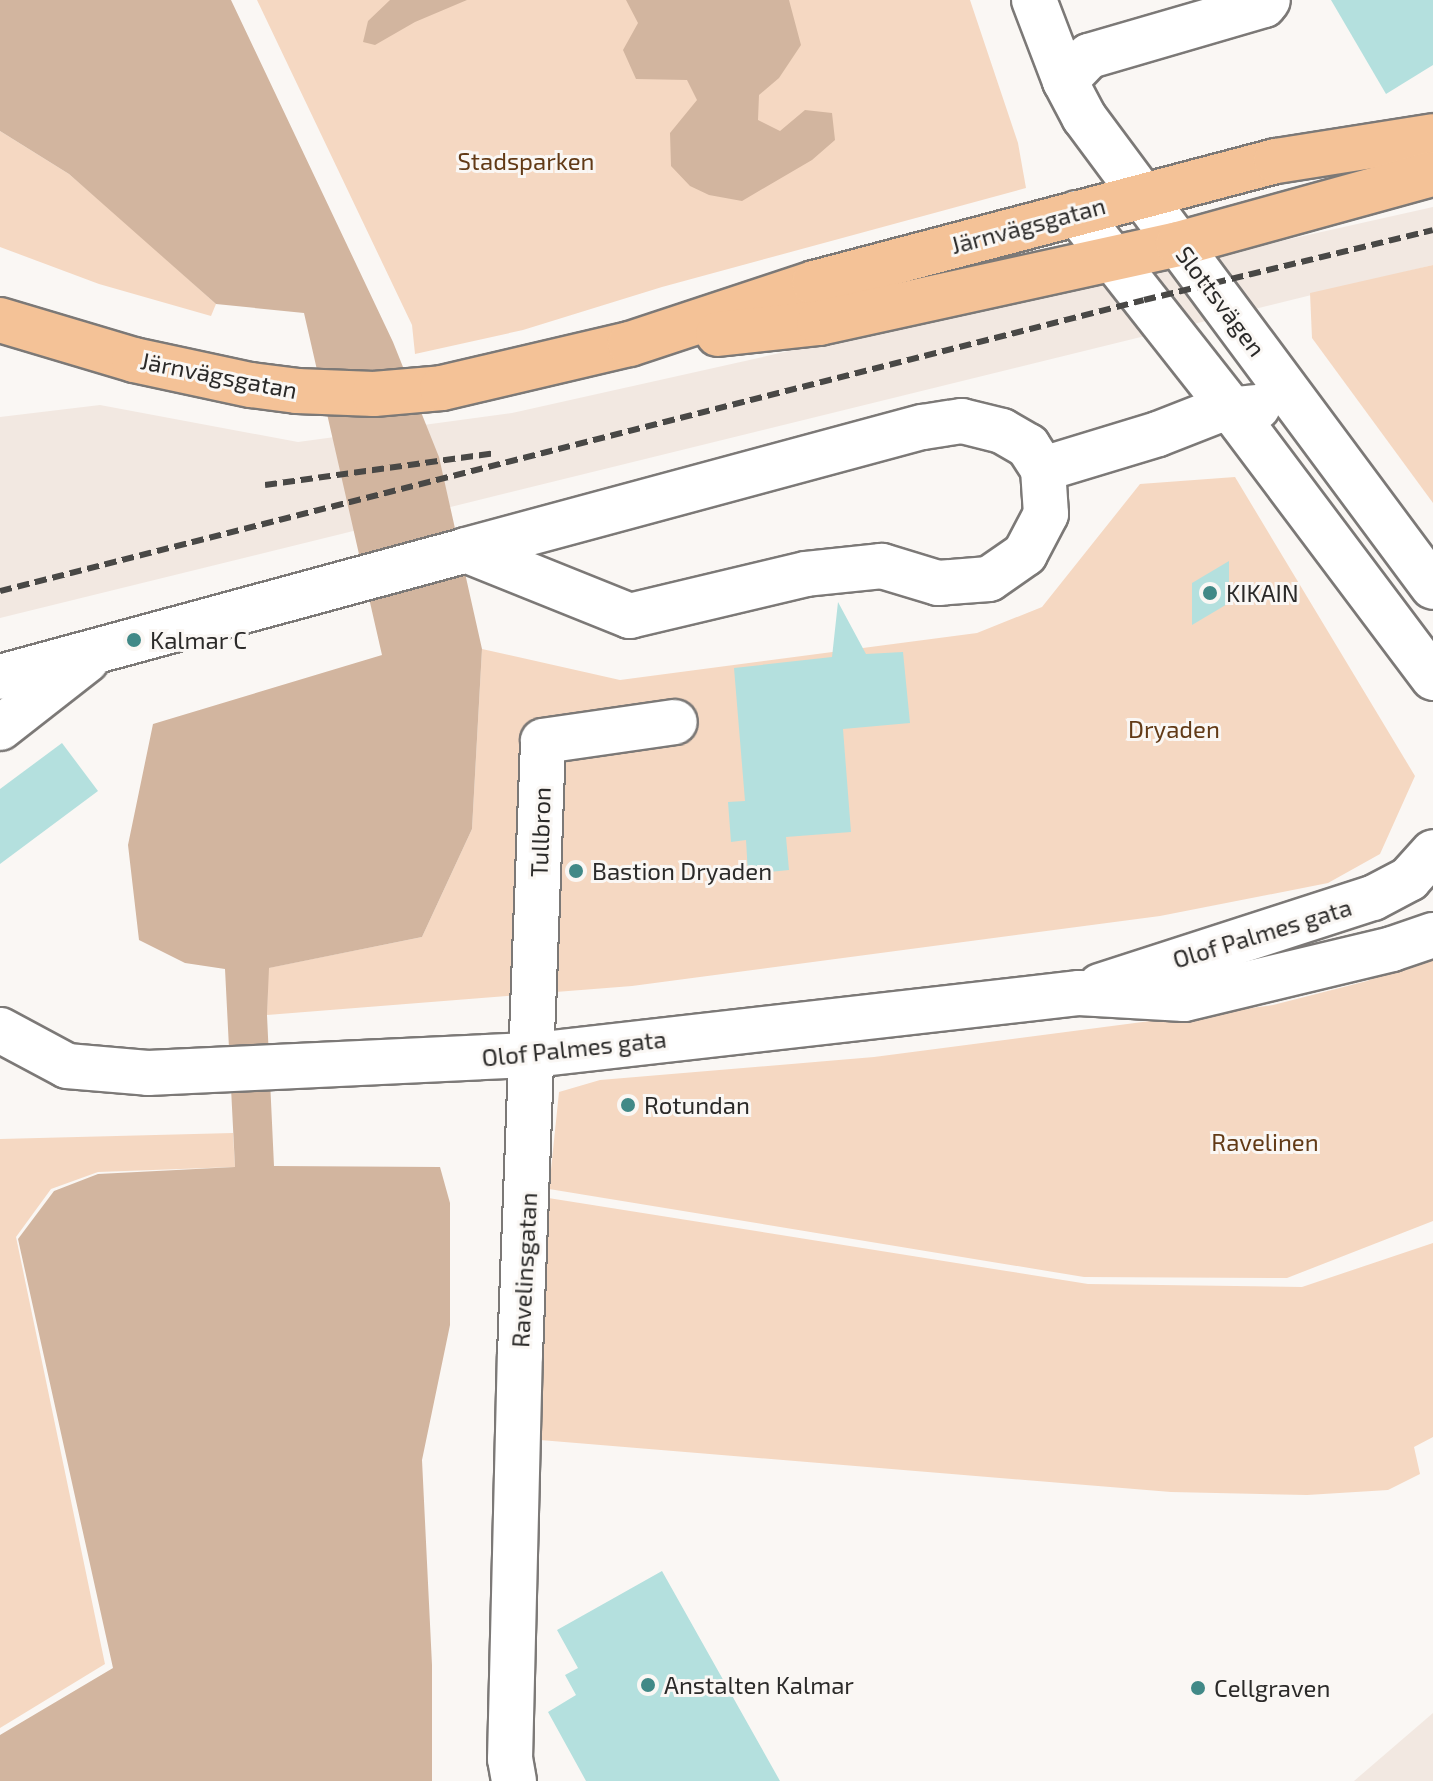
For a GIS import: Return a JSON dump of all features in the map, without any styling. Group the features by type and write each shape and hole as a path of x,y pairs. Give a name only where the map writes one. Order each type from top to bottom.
{"main road":[{"name":"Järnvägsgatan","path":"0,320 134,360 297,391 374,394 442,388 630,344 814,283 1276,161 1433,136"},
{"name":"Järnvägsgatan","path":"630,344 819,323 1178,244 1433,174"}],"street":[{"name":"Slottsvägen","path":"1034,0 1065,81 1084,117 1433,587"},
{"path":"1065,81 1089,56 1264,5 1268,0"},
{"path":"1077,213 1232,410 1433,678"},
{"path":"1043,469 1158,434 1217,411 1270,405 1322,439"},
{"path":"0,677 466,550 923,427 962,421 1002,431 1028,446 1043,469 1046,514 1025,554 989,579 938,583 882,566 806,574 630,616 466,550"},
{"path":"0,728 102,649"},
{"name":"Tullbron","path":"534,1055 543,741 675,722"},
{"name":"Olof Palmes gata","path":"1079,993 1373,898 1409,879 1433,852"},
{"name":"Olof Palmes gata","path":"0,1030 67,1066 148,1073 534,1055 1079,993 1184,999 1392,949 1433,935"},
{"name":"Ravelinsgatan","path":"514,1781 510,1759 517,1484 534,1055"}],"shaded area":[{"path":"0,0 231,0 393,342 439,457 482,649 472,829 422,937 269,968 267,1015 274,1166 440,1167 450,1203 450,1325 422,1460 432,1665 432,1781 0,1781 0,1735 113,1668 18,1239 54,1191 98,1174 235,1167 225,969 185,963 139,940 128,845 153,724 382,655 304,313 216,304 69,174 0,131"},
{"path":"390,0 467,0 415,22 375,45 363,42 368,21"},
{"path":"626,0 789,0 801,45 779,78 759,95 758,120 780,131 805,110 832,113 835,140 812,160 742,201 709,195 690,186 671,166 670,133 697,100 687,80 636,79 623,50 638,23"},
{"path":"1433,207 1433,265 0,618 0,417 100,405 298,442 512,413"},
{"path":"1433,1713 1433,1781 1354,1781"}],"green space":[{"name":"Stadsparken","path":"257,0 970,0 1018,143 1026,188 662,287 523,330 415,354 412,325"},
{"path":"0,131 69,174 127,224 216,304 211,316 99,284 0,247"},
{"path":"1433,265 1433,503 1312,338 1310,293"},
{"name":"Dryaden","path":"1235,477 1415,776 1380,854 1328,883 1160,916 632,986 267,1015 268,968 422,937 472,829 482,649 620,680 977,633 1042,607 1140,484"},
{"name":"Ravelinen","path":"1433,953 1433,1221 1287,1278 1084,1277 549,1189 559,1092 600,1080 874,1057 1273,1005 1367,981"},
{"path":"233,1133 235,1167 98,1172 51,1189 16,1237 105,1664 0,1728 0,1139"},
{"path":"542,1197 1088,1284 1302,1287 1433,1243 1433,1437 1414,1447 1420,1474 1388,1490 1307,1495 1171,1492 540,1440"}],"building":[{"path":"1331,0 1433,0 1433,65 1386,94"},
{"name":"KIKAIN","path":"1229,561 1229,603 1192,625 1192,583"},
{"path":"838,602 866,654 903,652 910,723 843,729 851,832 786,837 789,870 748,874 746,840 731,842 728,802 745,801 734,668 832,657"},
{"path":"62,743 98,791 0,864 0,789"},
{"name":"Anstalten Kalmar","path":"662,1571 780,1781 586,1781 548,1712 576,1695 565,1675 578,1668 557,1630"}],"railway":[{"path":"0,591 1144,300 1433,230"},
{"path":"265,485 496,453"}],"place":[{"name":"KIKAIN","path":"1210,593"},
{"name":"Kalmar C","path":"134,640"},
{"name":"Bastion Dryaden","path":"576,871"},
{"name":"Rotundan","path":"628,1105"},
{"name":"Anstalten Kalmar","path":"648,1685"},
{"name":"Cellgraven","path":"1198,1688"}]}
